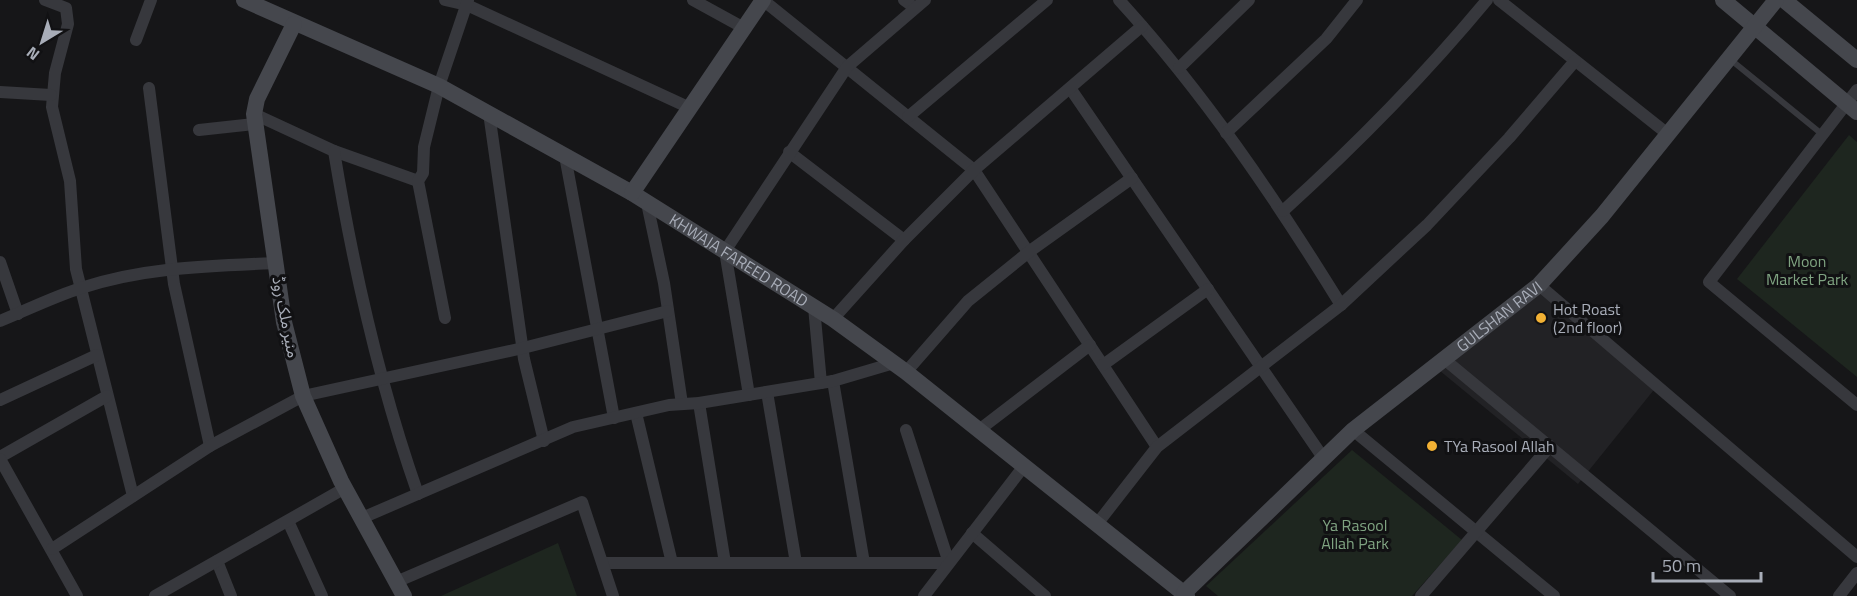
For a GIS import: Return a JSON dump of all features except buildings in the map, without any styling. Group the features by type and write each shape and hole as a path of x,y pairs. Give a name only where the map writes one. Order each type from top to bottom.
{"street":[{"path":"45,0 66,8 68,24 51,96 70,181 76,269 133,496"},
{"path":"136,40 151,0"},
{"name":"KHWAJA FAREED ROAD","path":"244,0 439,86 489,113 632,193 833,319 900,368 1185,595"},
{"path":"446,0 467,3 690,108"},
{"path":"693,0 744,28"},
{"path":"632,193 764,0 974,170 1030,251 1157,447"},
{"path":"904,0 920,4"},
{"path":"908,117 1047,0"},
{"path":"1119,0 1179,68 1227,133 1283,211 1341,305"},
{"path":"1179,68 1249,0"},
{"path":"1283,211 1351,149 1447,48 1487,0"},
{"path":"1499,0 1669,135"},
{"path":"1723,0 1852,108"},
{"name":"GULSHAN RAVI","path":"1185,595 1353,430 1539,285 1602,216 1730,60 1776,0"},
{"path":"1784,0 1857,60"},
{"path":"1227,133 1326,39 1355,1"},
{"path":"445,318 418,181 423,173 424,147 439,86 467,3"},
{"path":"749,395 725,252 847,67 920,4"},
{"name":"منیر ملک روڈ","path":"294,24 257,99 254,119 284,322 303,396 345,488 400,589"},
{"path":"833,319 904,240 974,170 1142,26"},
{"path":"1096,524 1157,447 1341,305 1427,225 1509,138 1575,61"},
{"path":"149,88 171,267 210,446"},
{"path":"1070,88 1324,459"},
{"path":"1857,90 1852,108 1823,136 1709,282 1857,405"},
{"path":"0,92 51,96"},
{"path":"489,113 523,348 544,441"},
{"path":"199,130 254,119 418,181"},
{"path":"334,150 346,227 383,379 396,432 418,494"},
{"path":"789,152 904,240"},
{"path":"565,156 614,418"},
{"path":"362,518 573,427 682,404 749,395 900,368 968,301 1030,251 1132,178"},
{"path":"647,203 668,311 682,404"},
{"path":"0,262 18,314"},
{"path":"0,321 80,288 171,267 276,263"},
{"path":"1539,285 1857,557"},
{"path":"1104,365 1208,289"},
{"path":"814,307 864,563"},
{"path":"52,549 210,446 303,396 523,348 668,311"},
{"path":"979,430 1090,345"},
{"path":"0,400 97,355"},
{"path":"1444,359 1730,596"},
{"path":"767,392 796,563"},
{"path":"77,596 0,458 107,396"},
{"path":"699,403 725,563"},
{"path":"636,413 672,563"},
{"path":"906,430 949,563"},
{"path":"1353,430 1476,531 1548,594"},
{"path":"1421,596 1550,446"},
{"path":"924,596 1024,466"},
{"path":"162,594 345,488"},
{"path":"400,589 582,502 613,596"},
{"path":"288,521 322,596"},
{"path":"972,532 1045,596"},
{"path":"218,561 231,596"},
{"path":"603,563 949,563"},
{"path":"1839,596 1857,573"}],"lane":[{"path":"1730,60 1823,136"}],"shaded area":[{"path":"1539,285 1657,386 1578,484 1434,366"}],"green space":[{"name":"Moon Market Park","path":"1849,135 1857,142 1857,377 1737,279"},
{"name":"Ya Rasool Allah Park","path":"1352,450 1462,540 1412,596 1218,596 1206,586"},
{"path":"558,543 577,596 441,596"}],"place":[{"name":"Hot Roast (2nd floor)","path":"1541,318"},
{"name":"TYa Rasool Allah","path":"1432,446"}]}
